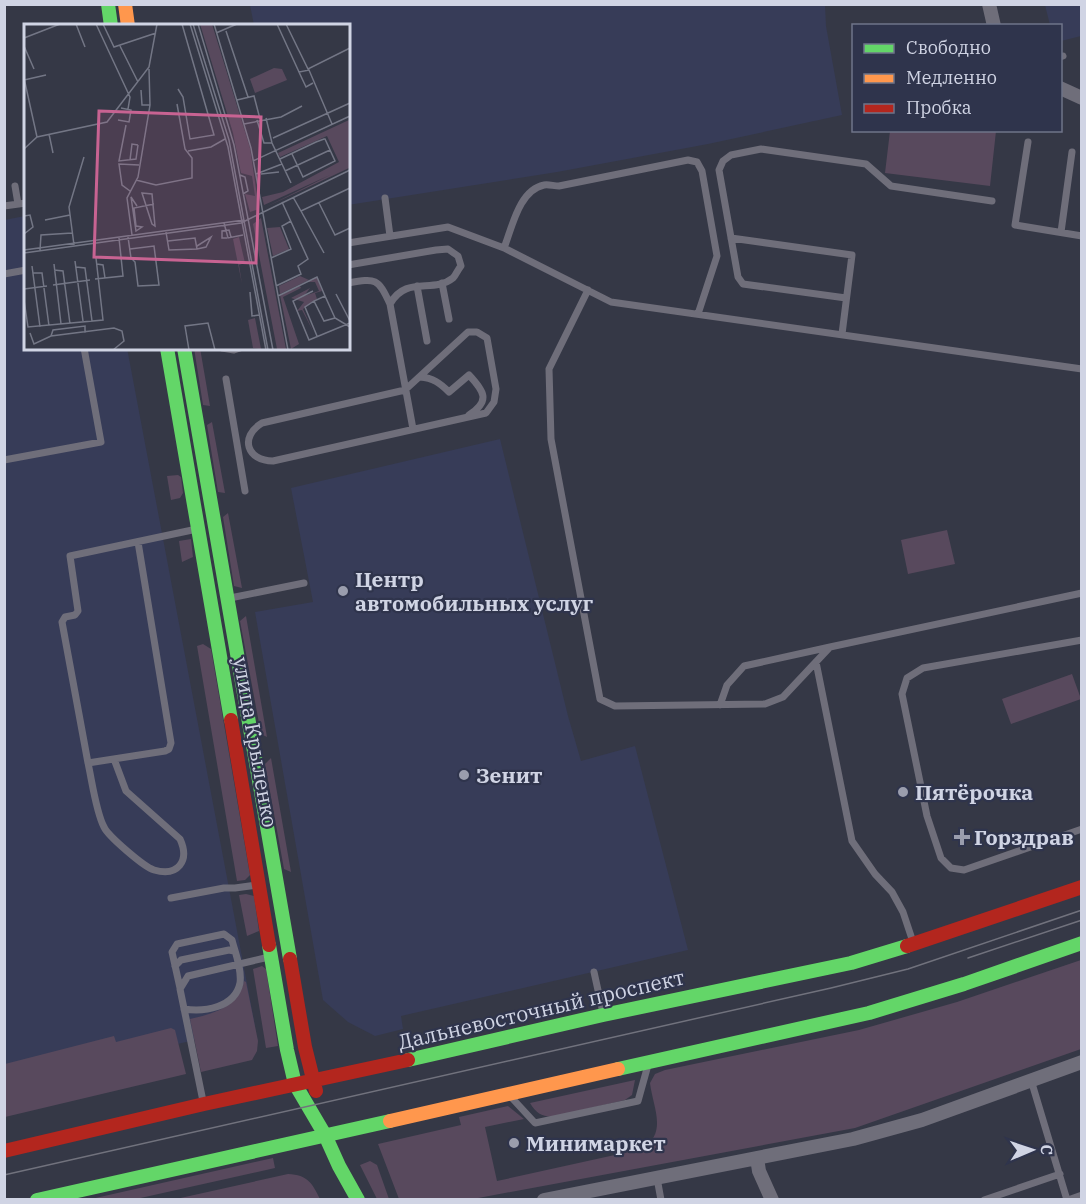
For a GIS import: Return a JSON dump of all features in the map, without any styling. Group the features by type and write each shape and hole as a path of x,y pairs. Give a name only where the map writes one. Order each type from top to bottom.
{"main road":[{"path":"108,4 111,24"},
{"path":"125,4 128,24"},
{"name":"улица Крыленко","path":"167,350 286,1045 296,1084 358,1200"},
{"name":"улица Крыленко","path":"184,350 305,1047 325,1135"},
{"name":"Дальневосточный проспект","path":"4,1151 603,1015 851,963 1082,887"},
{"path":"37,1200 869,1013 964,984 1082,943"}],"street":[{"path":"989,4 994,24"},
{"path":"1062,89 1082,98"},
{"path":"544,1200 853,1139 922,1120 1082,1062"},
{"path":"757,1158 759,1171 772,1200"}],"lane":[{"path":"1028,141 1015,225 1082,236"},
{"path":"846,298 743,284 738,277 719,170 723,160 731,155 761,149 866,164 891,186 992,201"},
{"path":"1061,232 1072,152"},
{"path":"504,248 523,202 532,191 545,185 559,186 688,160 697,162 702,171 717,256 698,314"},
{"path":"4,206 22,203 15,186"},
{"path":"385,198 390,236"},
{"path":"350,243 448,227 504,248 611,302 1082,369"},
{"path":"731,238 852,255 842,334"},
{"path":"350,265 448,249 458,256 461,266 453,278 442,283 402,289 394,296 390,304"},
{"path":"4,274 24,270"},
{"path":"350,283 376,280 390,304 413,429"},
{"path":"442,283 449,319"},
{"path":"417,286 427,341"},
{"path":"588,290 549,369 551,440 600,699 615,706 765,704 783,697 830,647"},
{"path":"468,332 477,332 487,338 496,389 494,402 486,413 273,461 261,461 249,446 248,437 252,428 262,423 405,390 420,377 468,332"},
{"path":"4,460 101,442 84,350"},
{"path":"420,377 432,378 449,392 469,375 481,387 484,397 480,408 464,418"},
{"path":"226,380 245,490"},
{"path":"193,502 210,499"},
{"path":"114,759 126,791 180,839 185,859 180,866 165,871 149,868 104,829 88,763 62,622 65,616 75,615 78,611 70,556 138,542 150,537 215,525"},
{"path":"88,763 165,752 171,743 138,542"},
{"path":"227,598 304,583"},
{"path":"720,705 727,685 744,666 1082,593"},
{"path":"1082,640 922,668 907,678 902,694 927,816 941,858 951,868 964,870 1082,829"},
{"path":"816,662 852,841 891,892 903,912 914,944"},
{"path":"171,898 277,881"},
{"path":"184,1009 199,1011 213,1009 235,993 240,984 232,940 224,934 177,944 172,952 180,989 184,1009 204,1104"},
{"path":"175,966 181,960 229,950 234,951"},
{"path":"180,989 188,976 289,954"},
{"path":"594,972 603,1015"},
{"path":"507,1093 535,1123 627,1104 638,1101 648,1062"},
{"path":"1030,1080 1067,1200 1082,1195"},
{"path":"984,1200 1060,1174"},
{"path":"657,1178 661,1200"}],"shaded area":[{"path":"250,5 825,5 826,26 842,115 708,144 557,172 350,205 350,24 254,24"},
{"path":"1045,5 1081,5 1081,36 1062,41 1062,24 1050,24"},
{"path":"890,132 996,132 990,186 885,173"},
{"path":"24,216 24,350 127,350 255,1026 5,1084 4,220"},
{"path":"194,350 200,350 210,406 203,405"},
{"path":"212,422 225,493 218,492 207,425"},
{"path":"500,439 581,761 635,746 688,950 401,1016 403,1029 375,1036 348,1022 323,1000 255,612 313,602 291,488"},
{"path":"167,476 181,477 183,493 180,498 171,500"},
{"path":"228,513 242,588 234,586 223,517"},
{"path":"947,530 955,564 908,574 901,540"},
{"path":"191,539 193,557 182,562 179,541"},
{"path":"246,616 267,737 261,734 240,621"},
{"path":"203,644 211,649 250,875 245,880 237,881 197,646"},
{"path":"1072,674 1081,699 1011,724 1002,699"},
{"path":"271,758 291,872 284,869 265,764"},
{"path":"239,895 254,896 259,931 247,936"},
{"path":"1081,960 1081,1049 855,1128 473,1199 399,1199 378,1144 461,1125 459,1117 508,1106 524,1119 485,1127 497,1181 642,1149 655,1135 657,1127 650,1083 655,1074 665,1070 859,1030 957,1002"},
{"path":"262,966 266,969 278,1046 266,1048 253,969"},
{"path":"244,981 258,1041 257,1051 252,1060 201,1072 190,1019 223,1008 236,997"},
{"path":"171,1028 175,1030 186,1074 5,1117 5,1064 114,1036 116,1042"},
{"path":"635,1080 632,1095 625,1100 552,1117 539,1113 530,1103"},
{"path":"273,1158 275,1168 136,1199 91,1199"},
{"path":"370,1161 377,1165 389,1199 377,1199 360,1165"},
{"path":"288,1174 305,1178 320,1199 176,1199"}],"tram line":[{"path":"4,1175 831,988 908,969 1082,910"},
{"path":"968,958 1082,920"}],"traffic: fast":[{"path":"108,4 111,24"},
{"path":"167,350 231,720"},
{"path":"184,350 290,959"},
{"path":"618,1069 869,1013 964,984 1082,943"},
{"path":"269,945 295,1084 325,1135 358,1200"},
{"path":"408,1060 603,1015 851,963 907,946"},
{"path":"37,1200 390,1121"}],"traffic: slow":[{"path":"125,4 128,24"},
{"path":"390,1121 618,1069"}],"traffic: jam":[{"path":"231,720 269,945"},
{"path":"907,946 1082,887"},
{"path":"290,959 305,1047 316,1091"},
{"path":"4,1151 204,1104 408,1060"}],"place":[{"name":"Центр автомобильных услуг","path":"343,591"},
{"name":"Зенит","path":"464,775"},
{"name":"Пятёрочка","path":"903,792"},
{"name":"Горздрав","path":"962,837"},
{"name":"Минимаркет","path":"514,1143"}]}
